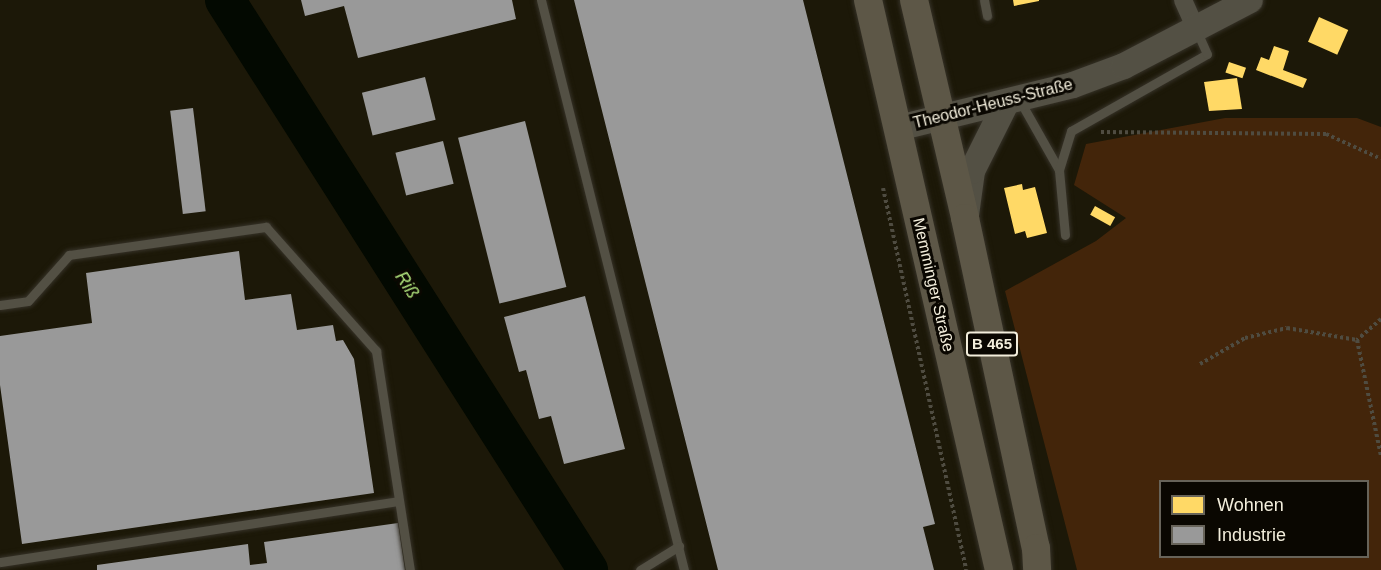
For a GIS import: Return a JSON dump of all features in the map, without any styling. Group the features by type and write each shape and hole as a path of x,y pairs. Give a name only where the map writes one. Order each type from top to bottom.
{"main road":[{"name":"Memminger Straße","path":"868,0 999,570"},
{"name":"B 465","path":"914,0 965,219 1036,548 1037,570"}],"street":[{"path":"1183,0 1196,29"},
{"name":"Theodor-Heuss-Straße","path":"898,128 1012,103 1124,66 1250,0"},
{"path":"965,219 972,171 1012,103"}],"lane":[{"path":"541,0 684,570"},
{"path":"984,0 987,16"},
{"path":"1065,235 1059,170 1071,131 1207,54 1196,29"},
{"path":"1012,103 1059,170"},
{"path":"0,305 28,301 69,255 266,227 376,351 410,570"},
{"path":"0,562 398,501"},
{"path":"640,570 679,546"}],"path":[{"path":"1071,131 1326,134 1381,159"},
{"path":"882,182 966,570"},
{"path":"1357,340 1381,319"},
{"path":"1200,364 1245,338 1287,328 1357,340"},
{"path":"1357,340 1381,456"}],"shaded area":[{"path":"1225,118 1357,118 1381,127 1381,570 1077,570 1005,291 1096,241 1126,218 1074,185 1086,144"}],"building: Wohnen":[{"path":"1013,0 1039,0 1039,1 1014,6"},
{"path":"1319,17 1348,30 1337,55 1308,42"},
{"path":"1274,46 1289,51 1283,70 1307,79 1303,88 1256,70 1261,57 1269,60"},
{"path":"1229,62 1246,68 1242,78 1225,72"},
{"path":"1237,78 1242,109 1209,111 1204,82"},
{"path":"1022,184 1023,190 1035,187 1047,233 1027,238 1025,231 1015,234 1004,188"},
{"path":"1095,206 1115,217 1110,226 1090,215"}],"building: Industrie":[{"path":"301,0 512,0 516,19 358,58 344,6 305,16"},
{"path":"574,0 803,0 935,524 923,527 934,570 718,570"},
{"path":"425,77 436,120 373,135 362,93"},
{"path":"193,108 206,211 183,214 170,111"},
{"path":"525,121 566,287 499,304 458,138"},
{"path":"443,141 454,184 406,196 395,153"},
{"path":"239,251 245,300 291,294 297,330 333,325 336,341 343,340 354,359 374,493 22,544 0,385 0,336 92,323 86,273"},
{"path":"585,296 625,449 564,464 551,416 539,419 526,370 519,372 504,317"},
{"path":"398,523 405,570 97,570 97,565 248,544 250,565 267,563 264,542"}],"waterway":[{"name":"Riß","path":"225,0 588,570"}]}
